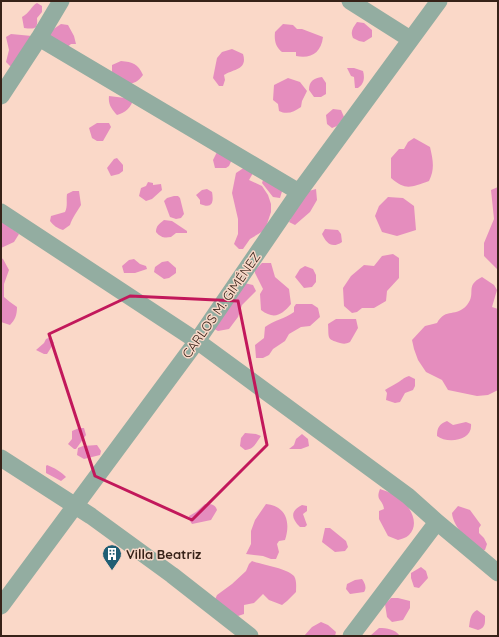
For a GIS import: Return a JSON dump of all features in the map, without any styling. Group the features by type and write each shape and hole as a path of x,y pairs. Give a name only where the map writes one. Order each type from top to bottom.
{"street":[{"path":"1,96 61,1"},
{"path":"350,1 410,39"},
{"name":"CARLOS M. GIMÉNEZ","path":"1,606 197,340 299,192 439,1"},
{"path":"39,38 299,192"},
{"path":"1,212 197,340 408,496 436,522 498,573"},
{"path":"1,458 91,516 172,575 250,636"},
{"path":"351,636 436,522"}],"highlighted area":[{"path":"130,296 238,301 267,445 192,520 95,476 49,334"}],"shaded area":[{"path":"37,3 42,6 42,12 37,18 36,27 24,28 22,17 27,14"},
{"path":"357,22 364,23 372,30 372,37 364,42 353,38 352,31"},
{"path":"61,24 68,25 74,36 76,44 71,44 65,49 46,34"},
{"path":"283,24 293,25 297,29 302,29 323,37 318,51 311,56 306,57 296,56 296,52 282,52 278,48 275,41 275,32"},
{"path":"11,34 32,36 17,67 10,66 6,62 9,50 6,37"},
{"path":"232,49 243,54 244,59 242,66 224,75 225,80 223,86 219,86 213,78 217,58 222,52"},
{"path":"121,61 135,64 143,75 136,82 126,85 112,73 112,65"},
{"path":"347,68 354,68 363,71 364,81 358,88 355,88 354,77 351,76"},
{"path":"322,77 326,83 326,94 321,97 314,97 309,90 310,84 314,79"},
{"path":"288,78 300,82 307,91 301,107 293,112 285,113 279,111 278,104 273,100 274,85"},
{"path":"109,96 133,99 128,109 117,115 112,109"},
{"path":"333,109 341,110 344,117 337,126 332,128 327,124 326,115"},
{"path":"97,123 109,123 111,127 103,141 97,141 92,138 89,128"},
{"path":"414,138 430,147 433,168 429,181 409,187 401,185 391,178 391,158 399,149 404,149 408,142"},
{"path":"217,152 233,157 229,166 226,168 215,168 213,160"},
{"path":"117,158 123,165 123,171 119,174 111,176 107,168 114,159"},
{"path":"245,167 253,173 249,180 262,186 268,195 271,204 271,212 265,230 250,239 243,249 239,249 234,244 238,234 238,219 232,193 236,173"},
{"path":"263,180 283,188 280,198 273,197 262,183"},
{"path":"148,182 153,183 153,185 161,184 162,190 152,199 146,201 139,196 141,188 146,186"},
{"path":"498,187 498,270 484,256 484,243 494,219 491,190"},
{"path":"207,189 212,192 213,199 211,204 207,206 200,204 200,200 196,195 202,190"},
{"path":"316,189 317,200 310,212 295,225 289,222 305,192"},
{"path":"73,191 79,191 81,205 73,217 70,225 63,230 51,223 51,216 65,212 67,205 67,194"},
{"path":"178,196 180,198 184,214 181,218 176,219 170,217 164,201 167,198"},
{"path":"388,197 403,198 414,206 416,230 397,236 382,232 375,216 379,206"},
{"path":"164,220 172,221 187,231 187,233 176,233 171,237 161,236 156,232 156,230 158,225"},
{"path":"1,221 19,234 14,242 1,248"},
{"path":"325,229 338,230 341,234 342,242 332,245 327,242 322,234"},
{"path":"393,254 399,258 399,278 387,291 386,301 374,308 362,308 357,312 352,313 344,306 343,288 351,276 364,265 374,266 382,256"},
{"path":"1,258 9,270 4,284 4,297 17,307 17,312 10,325 1,322"},
{"path":"134,259 140,264 146,266 147,269 135,273 124,273 122,266 129,260"},
{"path":"168,261 176,268 176,273 169,278 164,279 154,272 155,267 162,262"},
{"path":"262,263 271,263 275,277 289,289 291,304 278,315 270,315 261,310 260,294 263,289 255,270"},
{"path":"305,266 313,269 316,275 316,282 312,287 304,288 295,277 300,269"},
{"path":"482,277 494,285 497,290 492,307 498,309 498,390 488,395 477,396 448,390 442,380 426,372 418,360 412,340 425,326 437,323 444,315 463,309 470,301 473,283"},
{"path":"244,283 253,285 256,291 242,305 238,317 229,329 218,331 209,326"},
{"path":"296,304 312,304 318,308 320,317 310,326 301,327 289,334 285,341 273,349 269,355 263,358 256,358 255,345 264,338 265,327 294,312 294,307"},
{"path":"336,319 356,319 358,328 350,342 341,343 330,339 328,324"},
{"path":"51,337 54,343 47,354 36,350 44,343 46,339"},
{"path":"409,376 415,379 415,386 413,390 405,393 400,402 395,403 386,400 387,393 385,390"},
{"path":"447,421 453,425 466,422 471,424 471,430 464,437 453,440 447,440 437,436 437,431 440,425"},
{"path":"79,428 84,428 86,435 76,449 74,449 68,444 72,439 72,431"},
{"path":"245,433 261,436 253,447 245,450 240,446 241,438"},
{"path":"302,434 308,439 309,446 301,449 289,449 294,445 296,439"},
{"path":"97,445 101,451 100,455 84,459 77,455 78,448"},
{"path":"47,465 58,470 66,477 61,481 46,473"},
{"path":"380,489 401,499 412,514 414,525 409,535 406,537 398,540 388,536 379,519 379,511 384,509 378,496"},
{"path":"205,504 212,505 217,510 211,520 192,524 189,516"},
{"path":"266,504 273,505 278,508 285,516 287,521 287,533 285,540 279,541 277,544 279,552 276,559 246,554 251,544 251,531 255,520"},
{"path":"302,505 307,506 307,511 303,514 307,525 305,527 300,527 295,521 293,515 295,510"},
{"path":"458,506 470,510 481,525 479,528 479,533 487,544 485,550 479,551 458,529 452,513"},
{"path":"325,528 330,528 346,541 348,547 345,551 335,552 322,542"},
{"path":"252,561 291,573 296,580 296,592 282,605 269,600 263,594 254,603 244,605 244,614 238,616 213,604 217,595 246,571"},
{"path":"421,567 426,571 428,578 419,588 414,587 411,573"},
{"path":"362,579 365,586 364,592 350,594 346,589 347,584 355,580"},
{"path":"391,598 410,601 410,608 403,620 392,622 387,617 385,604"},
{"path":"477,610 485,616 484,626 478,630 469,627 472,615"},
{"path":"321,622 328,625 336,632 335,636 304,636 312,627"},
{"path":"379,628 391,629 400,636 370,636"}],"place":[{"name":"Villa Beatriz","path":"112,571"}]}
